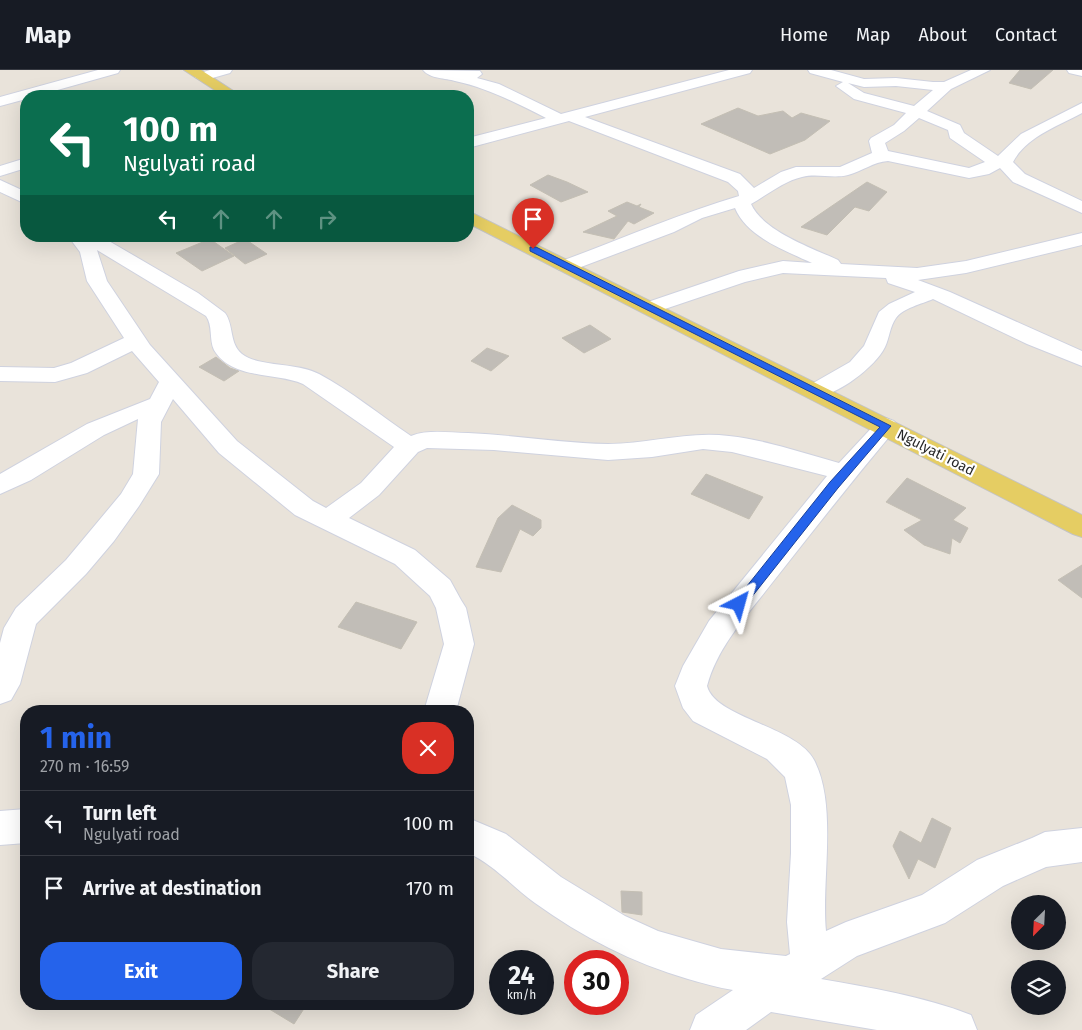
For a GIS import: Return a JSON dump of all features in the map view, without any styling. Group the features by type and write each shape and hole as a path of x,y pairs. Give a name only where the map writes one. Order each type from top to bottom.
{"main road":[{"path":"196,74 224,90"},
{"name":"Ngulyati road","path":"474,219 886,426 1082,527"}],"street":[{"path":"42,90 113,70"},
{"path":"196,74 225,70"},
{"path":"430,70 443,75 458,76 486,72"},
{"path":"474,141 745,70"},
{"path":"815,70 864,83 896,82 921,86 946,86"},
{"path":"1074,70 1082,72"},
{"path":"881,156 878,141 899,128 946,86 976,72"},
{"path":"458,76 494,87 564,117 734,178 743,183 748,190 742,211 754,223 793,246 856,271 936,293 1082,359"},
{"path":"837,77 841,85 859,96 918,112 956,128 956,135 1004,163 1019,178 1082,208"},
{"path":"0,102 20,96"},
{"path":"566,266 659,231 696,214 745,200 787,176 802,171 840,172 852,169 874,157 881,156 910,159 969,173 983,170 1001,161 1017,144 1082,107"},
{"path":"0,171 20,165"},
{"path":"0,185 20,196"},
{"path":"649,308 739,277 783,267 917,274 968,266 1082,239"},
{"path":"91,242 97,281 136,341 228,446 245,462 304,508 405,557 440,588 450,608 459,644 442,705"},
{"path":"95,242 191,297 213,312 218,317 224,348 235,360 259,368 294,372 311,379 409,446"},
{"path":"816,391 858,367 874,348 886,316 896,308 936,293 959,281 966,274 968,266"},
{"path":"0,374 55,375 79,368 136,341"},
{"path":"0,691 19,628 26,616 76,567 130,500 146,474 149,422 171,380"},
{"path":"0,485 51,458 88,433 112,421 158,404"},
{"path":"788,977 806,922 809,853 808,805 801,769 779,749 704,711 694,698 691,686 694,675 720,629 845,472 886,426"},
{"path":"328,520 351,505 370,489 409,446 424,440 494,442 608,452 652,449 703,441 732,444 769,452 845,472"},
{"path":"0,828 20,826"},
{"path":"474,838 493,846 548,890 610,930 656,950 721,969 788,977 848,1004 931,1022 956,1030"},
{"path":"711,1030 788,977 846,941 932,910 990,873 1045,850 1082,845"}],"building":[{"path":"1020,70 1053,70 1031,89 1009,83"},
{"path":"738,108 758,116 783,111 792,118 801,113 830,121 805,140 770,154 701,124"},
{"path":"548,175 588,192 561,202 530,185"},
{"path":"867,182 887,192 869,211 855,207 827,235 801,227"},
{"path":"627,202 637,206 641,204 639,207 654,213 634,224 628,221 614,239 583,232 617,216 608,211"},
{"path":"203,242 214,242 234,256 202,271 176,253"},
{"path":"238,242 249,242 267,254 245,264 225,248"},
{"path":"590,325 611,339 584,353 562,338"},
{"path":"487,348 509,356 491,371 471,361"},
{"path":"216,357 230,368 239,371 224,381 199,367"},
{"path":"706,474 763,497 749,519 691,494"},
{"path":"907,478 966,508 953,520 968,528 960,543 952,538 950,554 924,545 904,530 922,520 886,502"},
{"path":"512,505 541,520 541,528 533,536 520,529 501,572 476,567 498,518"},
{"path":"1082,565 1082,598 1058,580"},
{"path":"356,602 417,622 401,649 338,627"},
{"path":"932,818 951,828 935,868 918,859 909,879 893,846 900,831 921,843"},
{"path":"621,891 642,892 642,915 622,912"},
{"path":"271,1010 303,1010 294,1024"}],"route":[{"path":"533,249 886,426 834,485 739,604"}]}
